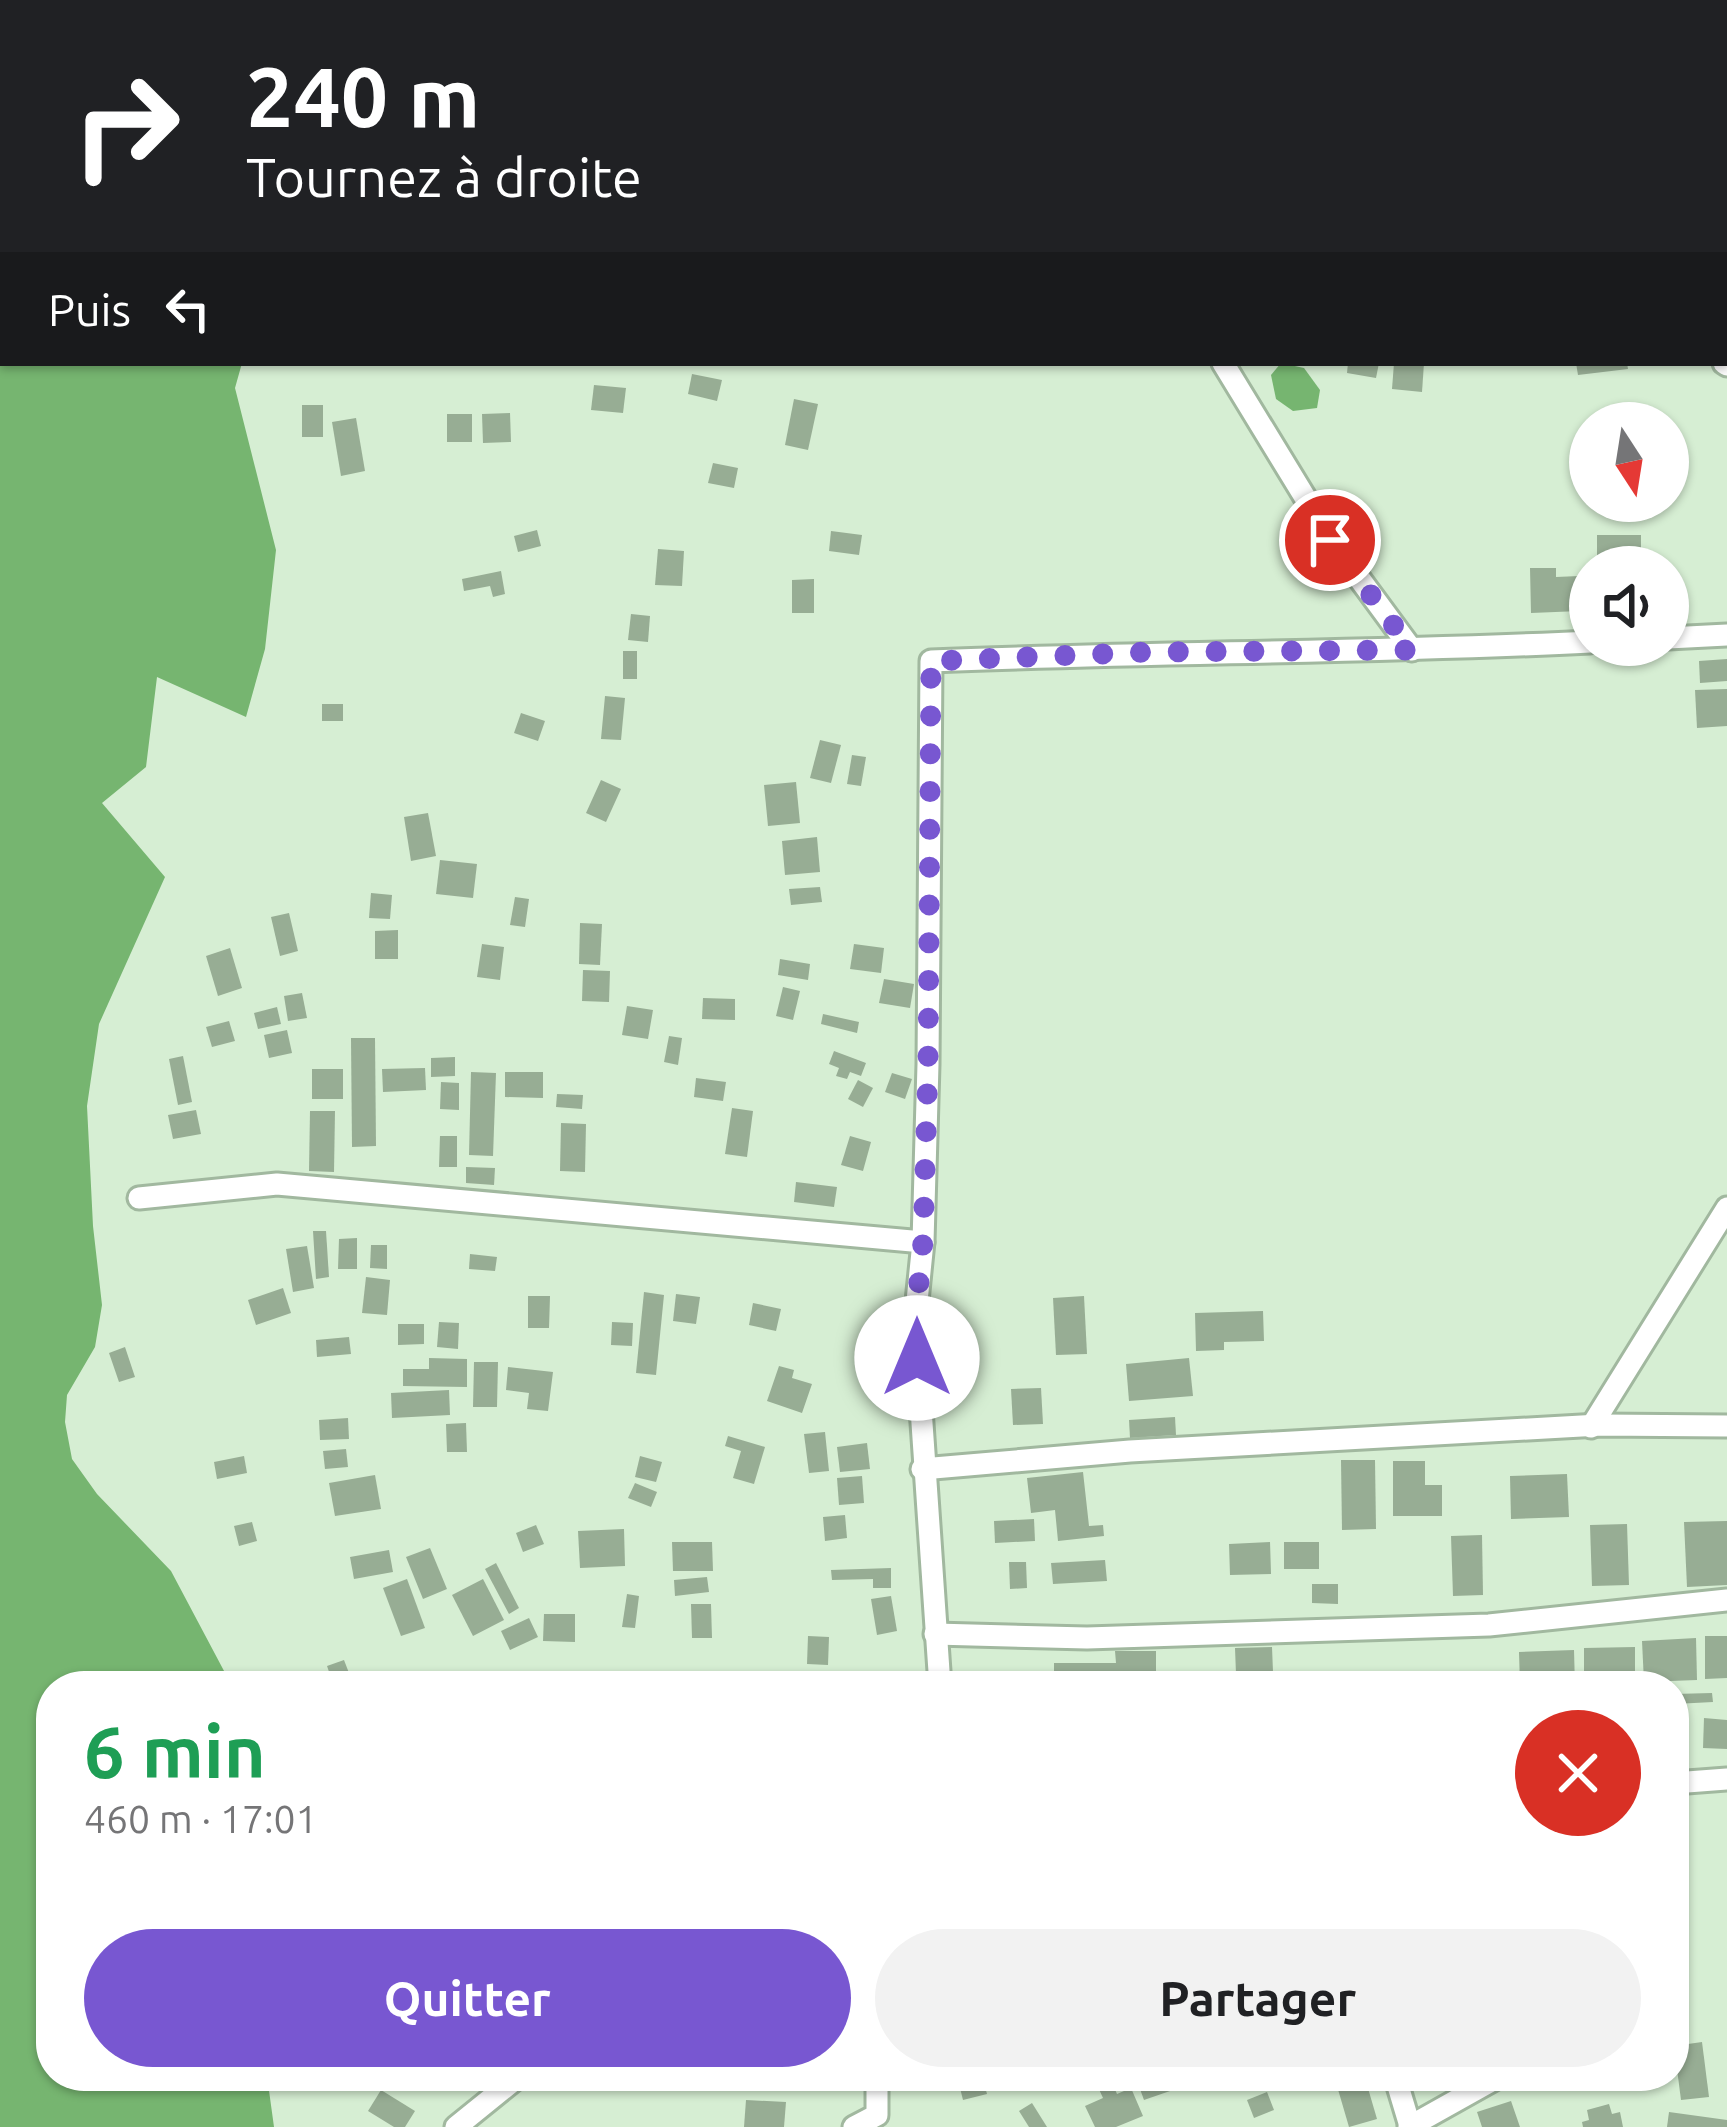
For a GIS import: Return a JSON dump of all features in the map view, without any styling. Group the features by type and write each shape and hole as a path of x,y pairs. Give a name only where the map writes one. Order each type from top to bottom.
{"street":[{"path":"1225,366 1330,540 1412,650"},
{"path":"1689,637 1727,635"},
{"path":"939,1671 915,1322 923,1242 931,661 1569,643"},
{"path":"139,1198 277,1184 923,1242"},
{"path":"1591,1427 1727,1208"},
{"path":"922,1469 1130,1450 1591,1427 1727,1426"},
{"path":"935,1634 1087,1638 1489,1625 1727,1600"},
{"path":"1689,1782 1726,1778"},
{"path":"456,2127 500,2091"},
{"path":"854,2127 877,2115 878,2091"},
{"path":"1399,2091 1409,2127 1473,2091"}],"shaded area":[{"path":"0,366 241,366 235,388 276,550 265,649 246,717 157,677 146,767 102,803 165,877 99,1024 87,1106 102,1305 95,1347 67,1395 65,1422 72,1459 97,1494 171,1571 224,1671 36,1671 36,2091 269,2091 274,2127 0,2127"},
{"path":"1278,366 1304,368 1320,390 1317,408 1293,411 1276,399 1271,375"}],"building":[{"path":"1348,366 1378,366 1376,378 1347,373"},
{"path":"1394,366 1424,366 1422,392 1392,389"},
{"path":"1576,366 1628,369 1578,375"},
{"path":"692,374 722,380 717,401 688,394"},
{"path":"594,385 626,388 623,413 591,410"},
{"path":"794,399 818,404 808,450 785,445"},
{"path":"302,405 323,405 323,437 302,437"},
{"path":"510,413 511,442 483,443 482,414"},
{"path":"447,414 472,414 472,442 447,442"},
{"path":"356,418 365,471 341,476 332,422"},
{"path":"713,463 738,468 734,488 708,483"},
{"path":"537,530 541,546 518,552 514,536"},
{"path":"831,531 862,535 859,555 829,551"},
{"path":"1597,535 1641,535 1641,546 1597,546"},
{"path":"658,549 684,551 682,586 655,585"},
{"path":"1530,568 1556,568 1556,577 1569,576 1569,611 1531,613"},
{"path":"501,571 505,594 493,597 490,586 464,591 462,579"},
{"path":"814,579 814,613 792,613 792,580"},
{"path":"631,614 650,616 648,642 628,640"},
{"path":"623,651 637,651 637,679 623,679"},
{"path":"1727,659 1727,681 1700,683 1699,661"},
{"path":"1727,689 1727,726 1697,728 1695,690"},
{"path":"605,696 625,698 621,740 601,739"},
{"path":"322,704 343,704 343,721 322,721"},
{"path":"521,713 545,721 538,741 514,733"},
{"path":"820,740 841,745 831,783 810,778"},
{"path":"852,755 866,757 861,786 847,784"},
{"path":"601,780 621,789 606,822 586,813"},
{"path":"796,782 800,823 768,826 764,785"},
{"path":"428,813 436,856 411,861 404,817"},
{"path":"817,837 820,872 785,875 782,841"},
{"path":"440,860 477,864 473,898 436,894"},
{"path":"820,887 822,902 791,905 789,889"},
{"path":"371,893 392,895 390,919 369,918"},
{"path":"515,897 529,899 525,927 510,925"},
{"path":"289,913 298,951 280,956 271,917"},
{"path":"580,923 602,924 600,965 579,964"},
{"path":"398,930 398,959 375,959 375,931"},
{"path":"482,944 504,947 500,980 477,977"},
{"path":"854,944 884,948 881,973 850,969"},
{"path":"230,948 242,988 218,996 206,956"},
{"path":"780,959 810,964 808,980 778,975"},
{"path":"583,970 610,971 609,1002 582,1001"},
{"path":"884,979 914,984 910,1008 879,1003"},
{"path":"783,987 800,991 793,1020 776,1016"},
{"path":"302,993 307,1018 288,1021 284,996"},
{"path":"703,998 735,999 735,1020 702,1019"},
{"path":"627,1006 653,1010 648,1039 622,1035"},
{"path":"277,1007 281,1024 258,1029 254,1013"},
{"path":"823,1014 859,1022 857,1033 821,1024"},
{"path":"229,1021 235,1041 212,1047 206,1027"},
{"path":"287,1030 292,1053 269,1058 264,1035"},
{"path":"669,1036 682,1038 678,1065 664,1062"},
{"path":"351,1038 375,1038 376,1146 352,1147"},
{"path":"834,1051 866,1063 861,1076 850,1072 847,1079 836,1076 839,1068 829,1064"},
{"path":"183,1056 192,1102 178,1105 169,1059"},
{"path":"455,1057 455,1076 431,1077 431,1058"},
{"path":"425,1068 426,1090 383,1092 382,1069"},
{"path":"312,1069 343,1069 343,1099 312,1099"},
{"path":"471,1072 496,1073 493,1156 469,1155"},
{"path":"505,1072 543,1072 543,1098 505,1097"},
{"path":"892,1073 912,1079 905,1099 885,1092"},
{"path":"696,1078 726,1082 723,1101 694,1097"},
{"path":"858,1080 873,1088 863,1107 848,1099"},
{"path":"441,1082 459,1083 459,1110 440,1109"},
{"path":"557,1094 583,1095 582,1109 556,1107"},
{"path":"732,1108 753,1111 747,1157 725,1154"},
{"path":"196,1110 201,1134 173,1139 168,1115"},
{"path":"310,1111 335,1111 334,1172 309,1171"},
{"path":"561,1123 586,1124 585,1172 560,1171"},
{"path":"440,1136 457,1136 457,1167 439,1167"},
{"path":"850,1136 871,1142 863,1171 841,1165"},
{"path":"466,1167 495,1168 494,1185 466,1183"},
{"path":"796,1182 837,1187 834,1207 794,1202"},
{"path":"313,1231 326,1231 329,1277 316,1279"},
{"path":"357,1238 357,1269 338,1269 339,1239"},
{"path":"371,1245 387,1245 387,1269 370,1268"},
{"path":"307,1246 314,1288 293,1292 286,1249"},
{"path":"470,1254 497,1257 495,1271 469,1269"},
{"path":"366,1277 390,1280 387,1315 362,1313"},
{"path":"283,1288 291,1313 256,1325 248,1300"},
{"path":"644,1292 664,1295 656,1375 636,1373"},
{"path":"676,1294 700,1297 696,1324 673,1321"},
{"path":"528,1296 550,1296 549,1328 528,1328"},
{"path":"1084,1296 1087,1354 1056,1355 1053,1298"},
{"path":"753,1303 781,1309 776,1331 749,1325"},
{"path":"1263,1311 1264,1341 1224,1342 1224,1350 1196,1351 1195,1313"},
{"path":"439,1322 459,1323 458,1349 437,1347"},
{"path":"612,1322 633,1323 632,1346 611,1345"},
{"path":"398,1324 424,1324 424,1344 398,1345"},
{"path":"349,1337 351,1354 317,1357 316,1340"},
{"path":"125,1347 135,1377 119,1382 109,1353"},
{"path":"861,1348 887,1349 886,1365 876,1365 876,1371 888,1371 888,1383 861,1383"},
{"path":"429,1358 467,1359 467,1387 403,1386 403,1369 429,1369"},
{"path":"1189,1358 1193,1396 1129,1401 1126,1364"},
{"path":"474,1362 498,1362 497,1407 473,1407"},
{"path":"779,1366 794,1370 792,1378 812,1384 802,1413 767,1401"},
{"path":"508,1367 553,1372 548,1411 527,1409 529,1393 506,1390"},
{"path":"1041,1388 1043,1424 1013,1425 1011,1389"},
{"path":"449,1390 450,1415 392,1418 391,1393"},
{"path":"1175,1417 1176,1435 1130,1438 1129,1420"},
{"path":"348,1418 349,1439 320,1440 319,1420"},
{"path":"466,1423 467,1452 447,1452 446,1424"},
{"path":"825,1432 829,1471 809,1473 804,1434"},
{"path":"728,1436 765,1447 754,1484 733,1478 741,1451 725,1446"},
{"path":"867,1443 870,1469 840,1472 837,1447"},
{"path":"346,1449 348,1467 325,1469 323,1451"},
{"path":"244,1456 247,1473 217,1479 214,1462"},
{"path":"640,1456 662,1462 656,1482 635,1477"},
{"path":"1341,1460 1375,1460 1376,1529 1342,1530"},
{"path":"1393,1461 1425,1461 1425,1485 1442,1485 1442,1516 1393,1516"},
{"path":"1083,1472 1089,1526 1103,1525 1104,1536 1058,1541 1055,1510 1031,1513 1027,1478"},
{"path":"1567,1474 1569,1517 1511,1519 1510,1476"},
{"path":"375,1475 381,1509 335,1516 329,1483"},
{"path":"862,1476 864,1503 839,1505 837,1478"},
{"path":"635,1483 657,1492 651,1507 628,1498"},
{"path":"845,1515 847,1538 825,1541 823,1517"},
{"path":"1034,1519 1035,1541 995,1543 994,1521"},
{"path":"1727,1521 1727,1585 1687,1587 1684,1522"},
{"path":"252,1522 257,1541 239,1546 234,1526"},
{"path":"1627,1524 1629,1585 1592,1586 1590,1525"},
{"path":"536,1525 544,1544 523,1552 516,1533"},
{"path":"624,1529 625,1566 580,1568 578,1531"},
{"path":"1482,1535 1483,1595 1453,1596 1451,1536"},
{"path":"672,1542 712,1542 713,1571 673,1571"},
{"path":"1270,1542 1271,1574 1230,1575 1229,1544"},
{"path":"1284,1542 1319,1542 1319,1569 1284,1569"},
{"path":"430,1548 447,1589 423,1599 406,1557"},
{"path":"389,1550 393,1572 354,1579 350,1557"},
{"path":"1105,1560 1107,1581 1053,1584 1051,1563"},
{"path":"1009,1562 1026,1562 1027,1588 1010,1589"},
{"path":"496,1563 519,1608 509,1614 485,1569"},
{"path":"891,1568 891,1588 873,1588 873,1579 832,1580 831,1570"},
{"path":"707,1577 709,1592 675,1596 674,1580"},
{"path":"407,1579 425,1628 401,1636 383,1588"},
{"path":"483,1579 504,1620 473,1636 452,1595"},
{"path":"1312,1584 1338,1584 1338,1604 1312,1603"},
{"path":"627,1594 639,1596 635,1628 622,1627"},
{"path":"891,1596 897,1631 877,1635 871,1599"},
{"path":"691,1604 711,1604 712,1638 692,1638"},
{"path":"544,1614 575,1614 575,1642 543,1641"},
{"path":"529,1618 538,1637 510,1650 501,1631"},
{"path":"808,1636 829,1637 828,1665 807,1664"},
{"path":"1705,1636 1727,1636 1727,1678 1705,1679"},
{"path":"1696,1638 1697,1680 1689,1680 1689,1671 1643,1671 1642,1641"},
{"path":"1272,1647 1273,1671 1236,1671 1235,1648"},
{"path":"1635,1647 1635,1671 1584,1671 1584,1648"},
{"path":"1574,1650 1575,1671 1520,1671 1519,1652"},
{"path":"1115,1651 1156,1651 1156,1671 1054,1671 1054,1663 1116,1663"},
{"path":"344,1660 348,1671 329,1671 327,1666"},
{"path":"1712,1693 1713,1702 1689,1703 1689,1694"},
{"path":"1704,1718 1727,1720 1727,1749 1703,1748"},
{"path":"1702,2042 1709,2097 1681,2100 1680,2091 1689,2091 1689,2044"},
{"path":"383,2091 415,2111 405,2127 394,2127 368,2111"},
{"path":"961,2091 986,2091 987,2094 963,2100"},
{"path":"1100,2091 1132,2091 1143,2116 1116,2127 1095,2127 1085,2106 1103,2098"},
{"path":"1141,2091 1170,2091 1144,2100"},
{"path":"1338,2091 1369,2091 1377,2119 1349,2127"},
{"path":"1267,2092 1274,2110 1254,2118 1247,2100"},
{"path":"746,2100 786,2102 784,2127 744,2127"},
{"path":"1511,2101 1520,2127 1482,2127 1477,2112"},
{"path":"1032,2103 1047,2127 1029,2127 1019,2111"},
{"path":"1609,2104 1612,2114 1620,2112 1623,2127 1583,2127 1582,2122 1589,2120 1587,2110"},
{"path":"1669,2112 1727,2120 1727,2127 1667,2127"}],"route":[{"path":"917,1358 928,1064 931,661 1149,652 1412,650 1330,540"}]}
